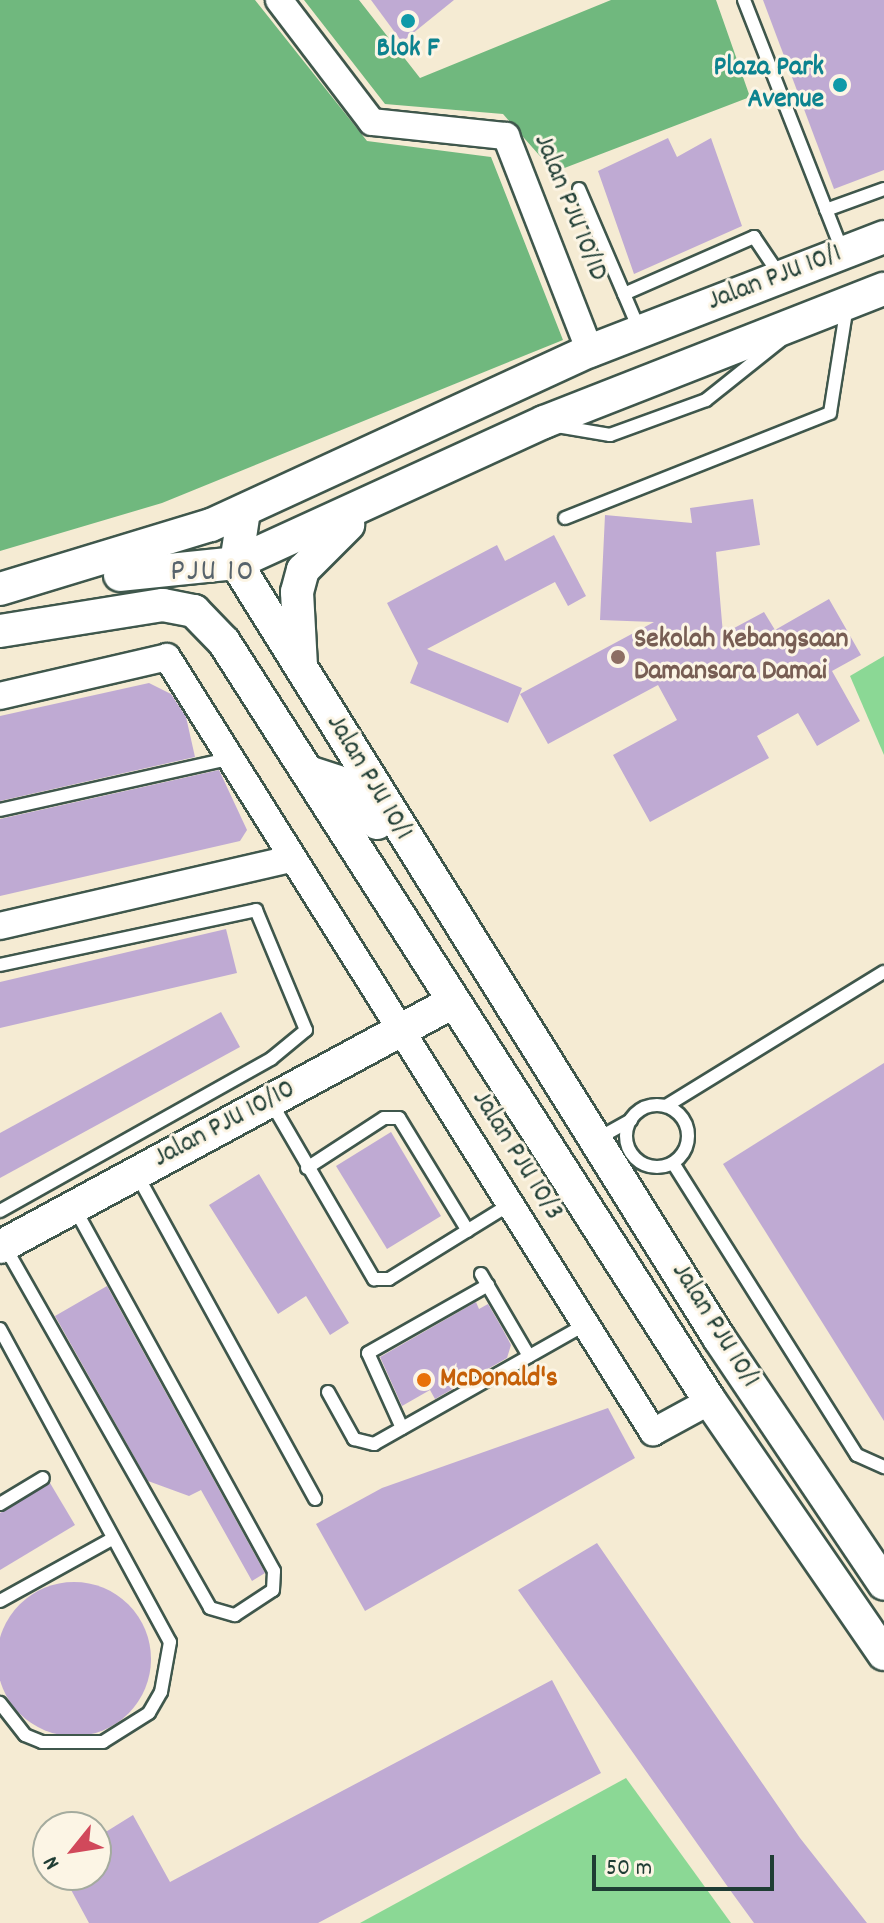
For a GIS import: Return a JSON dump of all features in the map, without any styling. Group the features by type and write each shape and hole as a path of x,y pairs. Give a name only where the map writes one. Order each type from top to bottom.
{"street":[{"name":"Jalan PJU 10/1D","path":"279,0 372,122 506,136 590,351"},
{"name":"Jalan PJU 10/1","path":"0,589 41,580 244,511 590,351 884,237"},
{"path":"683,367 780,278"},
{"name":"Jalan PJU 10/1","path":"884,289 544,422 236,563 416,856 597,1139 640,1175 719,1338 884,1584"},
{"path":"301,669 297,592 303,570 382,497"},
{"path":"41,580 96,583 142,569 236,563 244,511"},
{"name":"Jalan PJU 10/1","path":"0,631 55,618 163,605 194,611 224,642 284,731 451,1003 710,1401 884,1654"},
{"name":"Jalan PJU 10/3","path":"0,696 167,657 653,1432 710,1401"},
{"path":"308,772 344,784 416,856"},
{"path":"0,926 291,859"},
{"name":"Jalan PJU 10/10","path":"2,1246 451,1003"}],"lane":[{"path":"744,0 843,253"},
{"path":"579,189 640,331"},
{"path":"826,210 884,189"},
{"path":"624,294 754,237 780,278"},
{"path":"565,518 830,413 847,303"},
{"path":"544,422 610,435 706,400 802,319"},
{"path":"0,810 229,759"},
{"path":"0,965 256,910 306,1030 271,1059 0,1211"},
{"path":"597,1139 631,1120 646,1107 666,1106 884,972"},
{"path":"270,1101 374,1279 389,1279 509,1205"},
{"path":"631,1120 630,1150 640,1175 673,1163 686,1147 687,1127 666,1106"},
{"path":"307,1168 384,1118 399,1118 468,1231"},
{"path":"673,1163 857,1455 884,1467"},
{"path":"136,1173 315,1499"},
{"path":"2,1246 210,1608 235,1615 273,1590 274,1571 74,1207"},
{"path":"402,1428 368,1353 484,1279 529,1356"},
{"path":"328,1392 359,1444 402,1428 586,1324"},
{"path":"0,1329 170,1642 161,1692 149,1713 103,1742 58,1747 25,1735 0,1703"},
{"path":"0,1504 43,1478"},
{"path":"0,1601 112,1539"}],"green space":[{"path":"0,0 255,0 367,141 491,157 563,340 162,503 0,551"},
{"path":"304,0 359,0 420,78 611,0 716,0 750,97 554,172 503,114 385,104"},
{"path":"884,656 884,755 850,676"},
{"path":"626,1778 731,1923 360,1923"}],"building":[{"name":"Blok F","path":"371,0 454,0 402,42"},
{"name":"Plaza Park Avenue","path":"763,0 884,0 884,170 834,189"},
{"path":"668,138 677,157 711,138 742,226 634,274 598,171"},
{"path":"753,499 760,545 716,552 723,634 764,612 775,630 829,599 861,655 832,671 860,721 817,746 798,713 757,736 769,758 650,822 613,755 677,720 658,685 548,744 520,694 654,622 600,620 605,515 692,523 690,508"},
{"path":"554,535 586,596 568,606 555,582 427,649 522,688 508,723 410,683 418,663 387,603 497,545 505,561"},
{"path":"149,683 171,694 186,717 195,757 0,801 0,716"},
{"path":"219,770 247,830 240,841 0,896 0,819"},
{"path":"226,929 237,973 0,1028 0,982"},
{"path":"221,1012 240,1047 0,1178 0,1133"},
{"path":"884,1063 884,1421 723,1164"},
{"path":"391,1132 441,1216 387,1249 336,1166"},
{"path":"259,1174 349,1323 330,1335 306,1296 278,1314 209,1205"},
{"path":"107,1286 265,1573 252,1581 201,1490 189,1496 148,1481 55,1316"},
{"path":"476,1302 479,1309 488,1304 502,1328 511,1345 507,1358 435,1399 430,1390 402,1406 380,1357"},
{"path":"608,1408 635,1458 365,1611 316,1524 382,1488"},
{"path":"50,1483 75,1525 0,1570 0,1513"},
{"path":"597,1543 800,1838 867,1923 754,1923 730,1890 518,1590"},
{"path":"74,1582 103,1588 129,1604 145,1630 151,1659 145,1688 129,1714 103,1730 74,1736 45,1730 19,1714 3,1688 -3,1659 3,1630 19,1604 45,1588"},
{"path":"552,1680 601,1773 318,1923 89,1923 72,1891 112,1891 112,1828 133,1815 170,1882"}],"place":[{"name":"Blok F","path":"408,21"},
{"name":"Plaza Park Avenue","path":"840,85"},
{"name":"Sekolah Kebangsaan Damansara Damai","path":"618,657"},
{"name":"McDonald's","path":"424,1380"}],"district":[{"name":"PJU 10","path":"213,573"}]}
